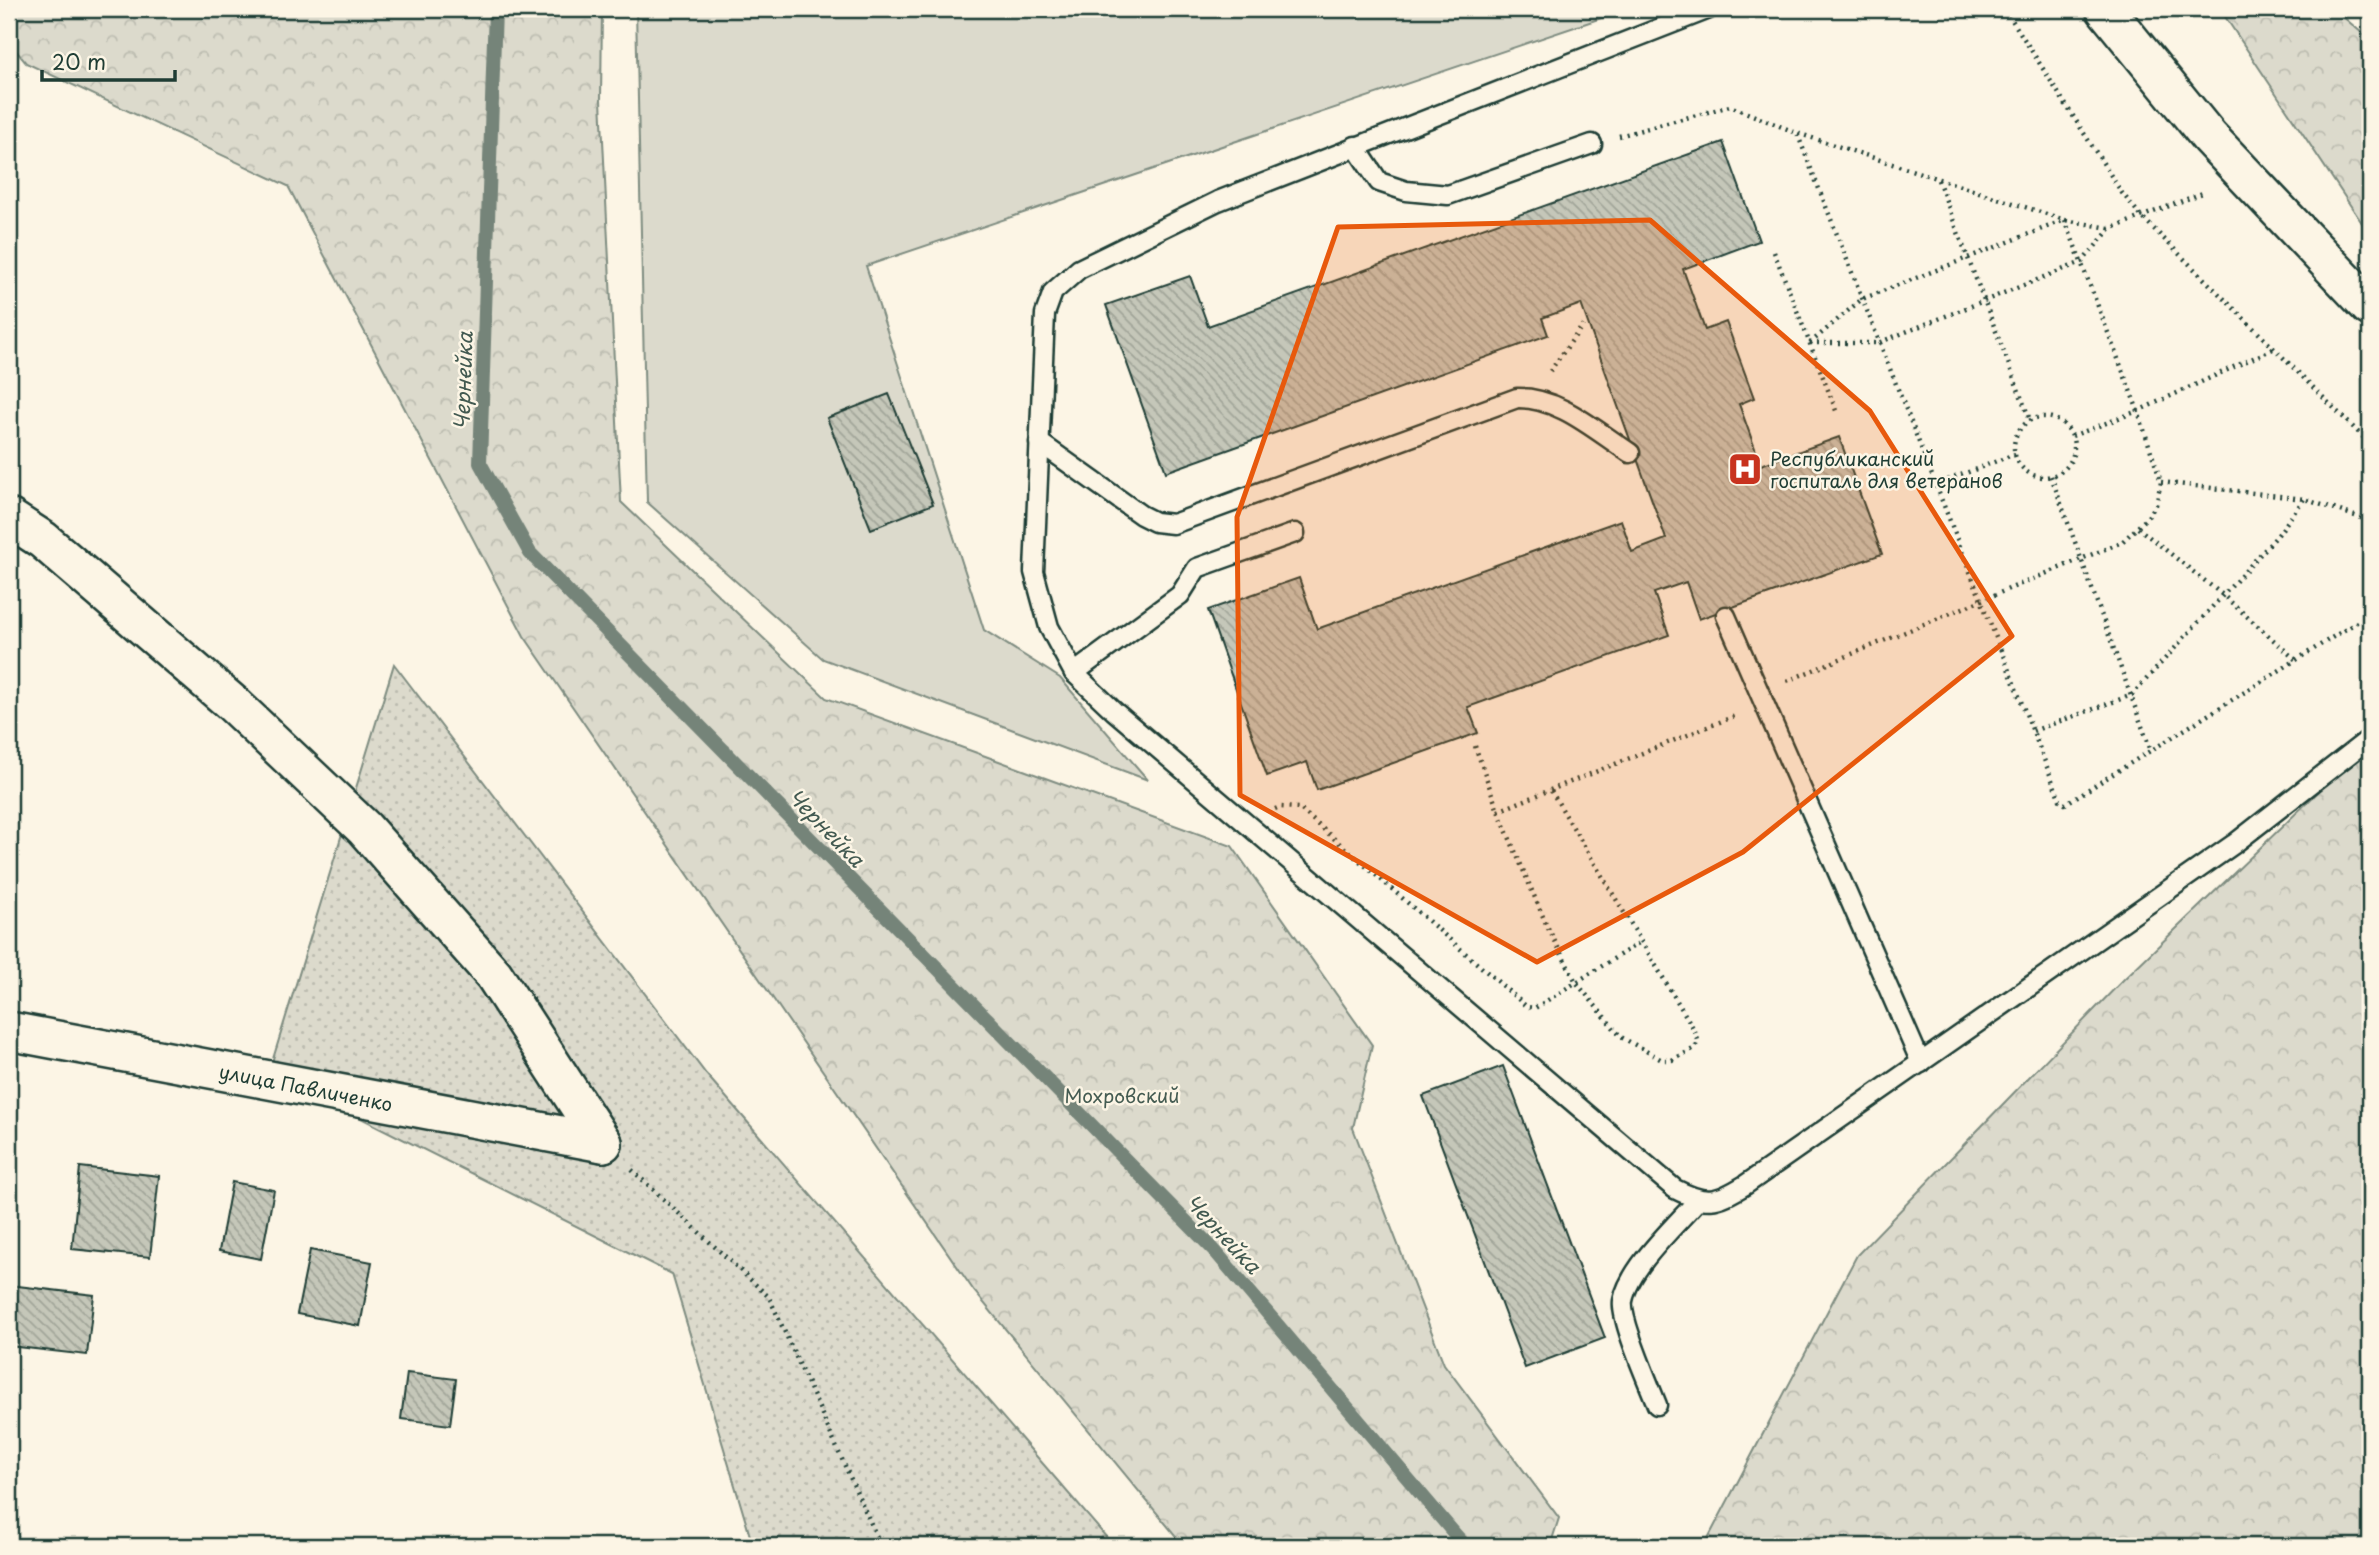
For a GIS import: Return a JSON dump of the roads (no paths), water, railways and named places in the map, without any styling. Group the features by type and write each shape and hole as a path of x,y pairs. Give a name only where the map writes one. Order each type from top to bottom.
{"street":[{"path":"2105,9 2245,177 2370,307"},
{"name":"улица Павличенко","path":"9,518 43,540 232,703 364,828 494,975 603,1143 9,1031"}],"lane":[{"path":"1709,9 1354,146 1195,212 1079,269 1053,292 1045,314 1034,572 1049,627 1074,673 1248,826 1675,1189 1697,1200 1721,1200 1745,1185 2234,844 2370,738"},
{"path":"1354,146 1379,182 1406,191 1448,195 1592,144"},
{"path":"1039,442 1141,515 1155,522 1173,524 1517,398 1532,397 1570,414 1630,453"},
{"path":"1074,673 1180,595 1197,568 1295,533"},
{"path":"1726,616 1922,1063"},
{"path":"1657,1405 1630,1335 1622,1302 1638,1269 1697,1200"}],"waterway":[{"name":"Чернейка","path":"495,9 480,463 530,553 1214,1250 1465,1546"}],"place":[{"name":"Республиканский госпиталь для ветеранов","path":"1745,469"}],"park label":[{"name":"Мохровский","path":"1122,1095"}]}
